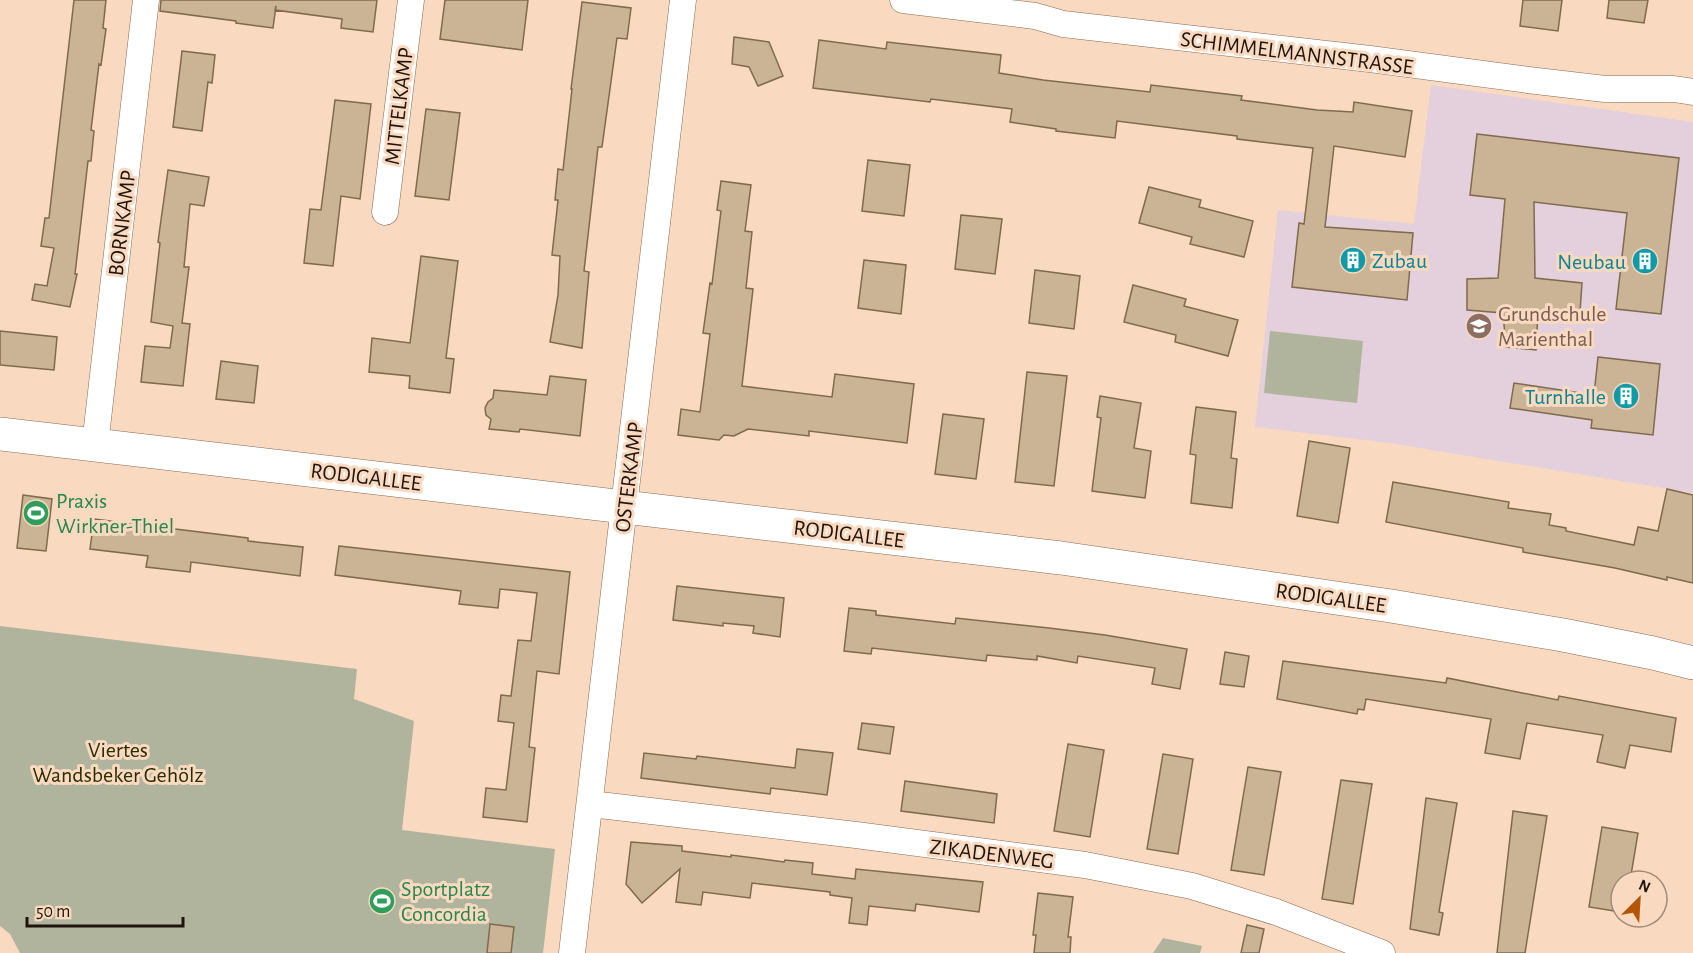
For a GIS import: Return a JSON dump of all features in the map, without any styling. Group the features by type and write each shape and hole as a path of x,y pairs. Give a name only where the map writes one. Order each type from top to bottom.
{"main road":[{"name":"RODIGALLEE","path":"0,434 1061,558 1391,606 1563,635 1693,663"}],"street":[{"name":"BORNKAMP","path":"95,445 146,0"},
{"name":"MITTELKAMP","path":"385,212 411,0"},
{"name":"OSTERKAMP","path":"572,953 683,0"},
{"name":"SCHIMMELMANNSTRASSE","path":"903,0 1036,8 1063,24 1370,59 1605,89 1674,89 1693,92"},
{"name":"ZIKADENWEG","path":"591,804 856,835 1096,867 1192,886 1276,912 1382,953"}],"shaded area":[{"name":"Grundschule Marienthal","path":"1431,85 1693,122 1693,493 1390,443 1255,427 1278,210 1414,224"}],"green space":[{"path":"1270,331 1363,341 1357,403 1264,393"},
{"name":"Viertes Wandsbeker Gehölz","path":"0,626 357,669 354,699 414,721 402,830 555,849 543,953 20,953 10,934 0,926"},
{"path":"1163,938 1202,946 1200,953 1153,953"}],"building":[{"path":"74,0 106,0 103,28 106,29 91,130 94,131 91,161 88,161 75,274 77,274 70,307 32,300 35,284 47,286 54,248 41,246 45,218 49,218"},
{"path":"161,0 377,0 373,32 341,28 342,19 275,10 273,28 236,23 236,21 160,11"},
{"path":"445,0 528,0 522,50 440,39"},
{"path":"1523,0 1562,0 1558,31 1520,26"},
{"path":"1609,0 1648,0 1644,23 1607,18"},
{"path":"582,2 631,8 627,39 617,38 602,147 598,147 584,271 589,272 582,348 550,342 558,295 560,256 552,255 558,200 555,200 558,169 563,170"},
{"path":"734,37 769,42 783,76 758,86 749,67 732,64"},
{"path":"819,40 886,49 887,42 1001,55 999,73 1043,80 1150,92 1151,85 1242,96 1241,100 1317,110 1353,112 1354,102 1412,111 1405,157 1334,146 1325,227 1413,233 1407,300 1292,287 1299,223 1304,224 1313,148 1117,121 1115,138 1056,131 1056,129 1010,122 1012,109 813,88"},
{"path":"182,51 215,55 212,83 208,82 202,131 173,127"},
{"path":"335,100 371,104 360,199 341,196 333,266 304,263 310,209 321,210"},
{"path":"426,109 460,113 449,200 415,196"},
{"name":"Neubau","path":"1477,134 1679,158 1661,314 1616,309 1627,213 1534,202 1535,278 1582,283 1580,312 1538,312 1536,350 1506,347 1503,313 1467,310 1467,279 1498,278 1505,199 1470,195"},
{"path":"868,160 910,165 904,216 862,211"},
{"path":"168,170 209,177 204,206 190,204 184,267 189,267 182,323 190,324 183,386 141,382 145,346 170,348 173,326 151,322 160,243 158,242"},
{"path":"721,181 751,185 745,231 752,232 746,288 753,289 742,386 832,397 835,374 914,384 907,443 809,431 809,436 748,429 734,436 724,435 719,440 678,435 681,409 700,412 710,334 703,333 721,211 717,210"},
{"path":"1149,187 1201,200 1199,207 1253,221 1244,257 1190,244 1192,237 1139,223"},
{"path":"961,215 1002,219 995,274 955,269"},
{"path":"421,256 458,261 446,358 454,359 450,393 409,388 410,376 369,372 372,338 410,343"},
{"path":"864,260 906,265 901,314 858,308"},
{"path":"1035,270 1080,276 1074,329 1029,323"},
{"path":"1133,285 1186,299 1184,306 1238,320 1228,356 1175,342 1176,335 1124,322"},
{"path":"0,331 57,337 54,370 0,365"},
{"name":"Turnhalle","path":"1598,357 1660,364 1653,435 1591,428 1592,420 1510,408 1514,383 1594,395"},
{"path":"221,361 258,366 254,403 216,399"},
{"path":"1027,372 1067,376 1054,486 1015,482"},
{"path":"550,376 586,380 580,436 520,429 519,432 489,429 491,419 486,415 485,408 493,398 494,390 547,395"},
{"path":"1100,396 1141,403 1134,448 1151,451 1145,498 1092,491 1101,418 1097,417"},
{"path":"1196,407 1236,412 1231,458 1237,459 1232,508 1191,503 1196,455 1190,454"},
{"path":"943,414 984,419 976,479 935,474"},
{"path":"1309,441 1350,448 1338,523 1297,516"},
{"path":"1393,482 1509,502 1508,508 1551,514 1549,525 1566,528 1566,531 1634,545 1638,527 1658,531 1667,489 1693,495 1693,583 1523,552 1523,548 1386,522"},
{"path":"23,495 52,499 46,551 17,548"},
{"path":"94,519 303,547 300,576 191,562 190,572 146,567 148,556 90,549"},
{"path":"339,546 570,572 559,674 537,671 529,747 535,748 527,822 483,817 486,788 506,790 514,723 498,721 501,695 511,696 518,640 531,641 537,593 500,589 498,608 459,604 461,591 335,575"},
{"path":"677,586 784,598 780,637 753,633 754,626 723,623 723,626 673,620"},
{"path":"849,608 876,611 876,615 955,624 956,618 1049,628 1187,649 1180,689 1152,684 1155,668 1078,656 1077,663 1037,656 1037,660 987,655 986,661 872,648 871,654 844,651"},
{"path":"1225,652 1249,656 1244,687 1220,684"},
{"path":"1283,661 1446,683 1447,678 1558,700 1559,696 1676,718 1671,752 1630,745 1625,768 1597,762 1603,735 1527,723 1520,759 1485,753 1491,719 1366,699 1364,710 1358,709 1357,714 1277,699"},
{"path":"862,723 894,727 890,754 858,749"},
{"path":"1068,744 1104,750 1090,837 1054,831"},
{"path":"797,749 833,753 827,795 771,788 770,794 641,778 644,753 696,759 697,756 795,768"},
{"path":"1163,754 1193,759 1178,854 1147,849"},
{"path":"1248,767 1281,772 1264,875 1231,870"},
{"path":"1341,780 1372,784 1353,904 1322,899"},
{"path":"905,781 997,794 994,823 901,811"},
{"path":"1426,798 1457,803 1439,912 1443,913 1439,935 1410,929"},
{"path":"1513,811 1547,816 1525,953 1497,953"},
{"path":"1602,827 1638,833 1632,869 1609,869 1609,910 1589,907"},
{"path":"631,842 682,846 682,851 731,857 731,855 784,862 785,860 813,863 812,874 855,879 856,869 983,882 979,912 916,904 915,911 869,906 867,925 849,923 852,898 830,895 830,892 752,883 750,898 703,892 701,905 676,902 680,869 642,903 626,884"},
{"path":"1038,893 1073,897 1068,937 1071,937 1070,953 1034,953 1036,935 1033,935"},
{"path":"490,924 514,927 511,953 487,953"},
{"path":"1247,925 1264,929 1259,953 1241,953"}],"place":[{"name":"Zubau","path":"1353,260"},
{"name":"Neubau","path":"1645,261"},
{"name":"Grundschule Marienthal","path":"1479,326"},
{"name":"Turnhalle","path":"1626,396"},
{"name":"Praxis Wirkner-Thiel","path":"36,513"},
{"name":"Sportplatz Concordia","path":"382,901"}]}
